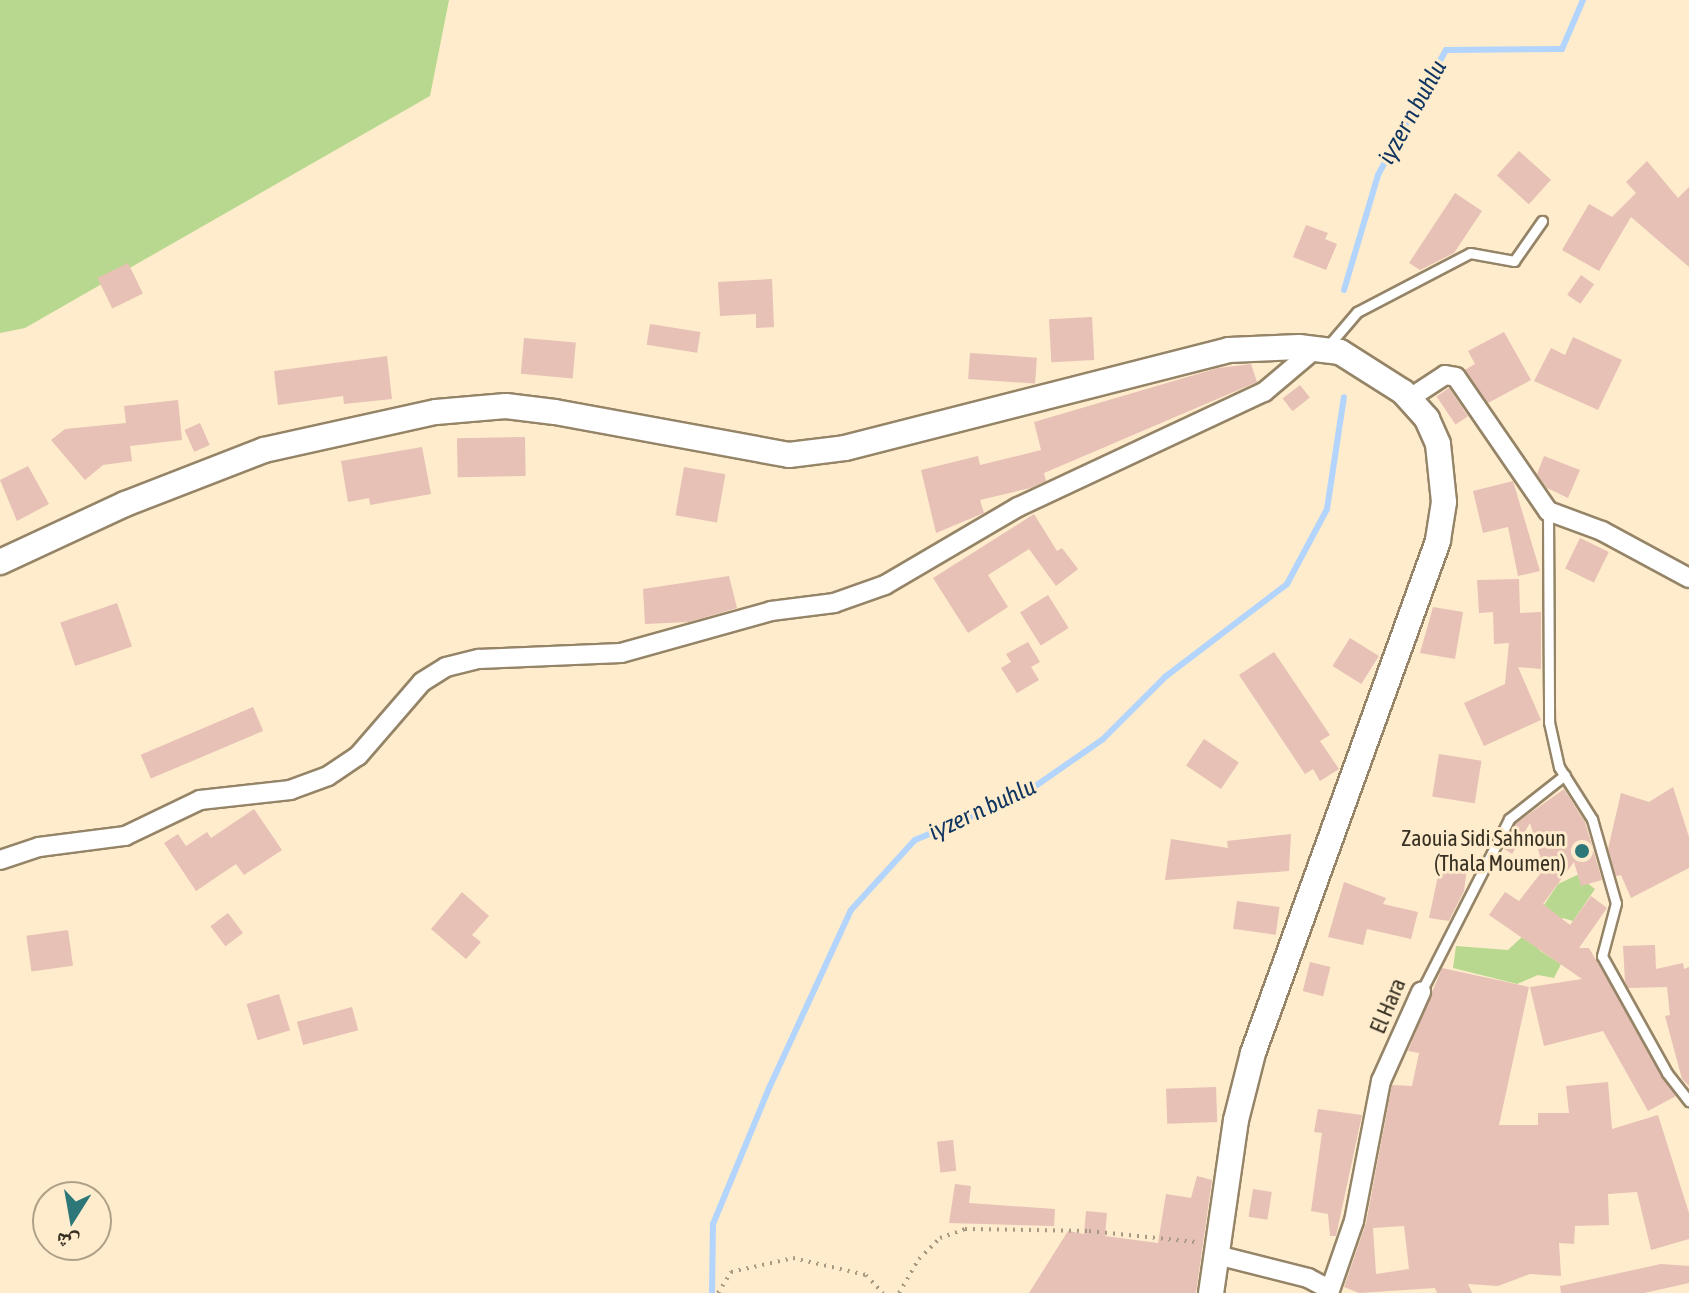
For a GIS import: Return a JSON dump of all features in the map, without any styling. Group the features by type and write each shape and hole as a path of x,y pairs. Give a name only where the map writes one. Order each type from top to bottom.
{"main road":[{"path":"0,562 125,504 264,450 436,412 506,406 542,410 789,455 845,448 1229,350 1327,350 1406,395 1438,444 1444,502 1438,541 1253,1053 1236,1120 1211,1293"}],"street":[{"path":"0,860 39,847 125,836 200,800 290,790 328,776 358,756 422,682 446,667 479,659 621,653 771,611 834,603 885,585 1018,507 1264,392 1327,350"},
{"path":"1406,395 1445,375 1456,377 1548,511 1602,531 1689,578"},
{"name":"El Hara","path":"1329,1291 1354,1221 1381,1081 1421,992"},
{"path":"1217,1249 1308,1278 1329,1291"}],"lane":[{"path":"1327,350 1357,312 1470,253 1514,261 1542,221"},
{"path":"1548,511 1549,722 1565,775 1592,819 1616,903 1602,956 1667,1073 1689,1101"},
{"name":"El Hara","path":"1421,992 1509,819 1565,775"}],"path":[{"path":"899,1293 919,1259 940,1238 965,1229 1089,1231 1217,1249"},
{"path":"718,1293 731,1272 793,1258 866,1275 883,1293"}],"green space":[{"path":"0,0 449,0 430,96 25,328 0,333"},
{"path":"1577,875 1595,889 1573,921 1563,918 1539,950 1561,964 1554,978 1538,975 1517,984 1453,968 1456,946 1508,950 1524,935 1558,884"}],"building":[{"path":"1519,151 1551,180 1529,204 1497,176"},
{"path":"1647,161 1678,198 1689,187 1689,267 1631,217 1599,271 1562,250 1589,204 1612,217 1636,193 1626,182"},
{"path":"1455,193 1482,211 1454,253 1420,270 1409,263"},
{"path":"1306,225 1328,233 1325,239 1337,244 1326,270 1293,257"},
{"path":"128,263 143,294 112,308 97,278"},
{"path":"1581,275 1594,284 1580,304 1567,295"},
{"path":"772,279 774,327 756,328 756,314 720,316 718,282"},
{"path":"1092,317 1094,360 1051,362 1049,319"},
{"path":"650,324 700,332 697,353 647,345"},
{"path":"1504,332 1531,380 1488,403 1465,370 1475,364 1468,351"},
{"path":"1573,337 1622,360 1598,410 1534,381 1551,348 1565,355"},
{"path":"524,338 576,343 573,378 521,374"},
{"path":"970,353 1037,358 1035,384 968,379"},
{"path":"387,356 392,399 344,404 343,396 278,405 274,371"},
{"path":"1251,364 1257,382 1044,473 1046,481 1030,488 980,500 984,513 936,533 921,470 978,456 980,465 1041,450 1034,422 1218,368"},
{"path":"1300,385 1310,398 1293,411 1283,399"},
{"path":"1449,388 1468,416 1456,425 1437,396"},
{"path":"178,400 182,440 130,446 132,461 103,465 85,480 51,440 65,429 126,423 124,406"},
{"path":"200,423 210,445 194,452 184,430"},
{"path":"525,437 526,476 458,477 457,438"},
{"path":"422,447 431,494 370,505 369,498 348,502 341,461"},
{"path":"1544,456 1580,470 1568,498 1547,488 1537,474"},
{"path":"28,466 49,504 17,521 0,480"},
{"path":"684,467 725,474 717,523 675,515"},
{"path":"1513,481 1540,571 1518,576 1508,527 1483,533 1473,491"},
{"path":"1034,514 1057,551 1062,548 1078,569 1056,586 1029,549 988,575 1008,607 968,633 933,578"},
{"path":"1580,538 1609,552 1594,583 1565,569"},
{"path":"729,576 737,608 689,622 645,624 643,589"},
{"path":"1519,579 1520,613 1541,612 1541,669 1518,667 1541,720 1484,746 1464,703 1505,684 1509,643 1494,644 1493,612 1479,613 1477,580"},
{"path":"1048,595 1069,628 1041,646 1020,612"},
{"path":"117,603 132,646 75,666 60,623"},
{"path":"1433,607 1463,612 1455,659 1420,653"},
{"path":"1350,638 1379,656 1361,684 1333,666"},
{"path":"1028,642 1040,662 1031,667 1039,680 1017,693 1001,668 1011,662 1006,654"},
{"path":"1274,652 1330,735 1320,741 1339,769 1320,781 1313,769 1305,774 1239,675"},
{"path":"253,707 263,731 151,779 141,755"},
{"path":"1204,739 1239,762 1221,789 1186,766"},
{"path":"1439,754 1481,761 1475,803 1432,796"},
{"path":"1673,787 1689,837 1689,868 1631,898 1621,875 1616,876 1608,849 1621,793 1649,802"},
{"path":"1564,789 1585,822 1602,880 1581,886 1574,862 1543,904 1570,925 1591,896 1607,908 1579,948 1589,948 1676,1096 1648,1111 1603,1031 1544,1046 1530,987 1582,979 1489,915 1505,892 1519,901 1544,869 1530,823 1512,854 1503,848 1515,824"},
{"path":"254,809 282,850 244,875 236,864 196,891 164,843 178,834 186,846 207,832 211,838"},
{"path":"1291,834 1289,871 1165,880 1171,839 1228,848 1227,841"},
{"path":"1441,862 1467,868 1464,891 1449,921 1429,918"},
{"path":"1344,882 1386,898 1383,904 1418,912 1411,939 1367,929 1363,945 1328,937"},
{"path":"462,892 489,916 472,935 481,942 466,959 431,929"},
{"path":"1237,901 1280,907 1276,935 1233,929"},
{"path":"228,913 243,933 225,946 210,926"},
{"path":"68,930 73,966 31,971 26,936"},
{"path":"1655,945 1656,969 1683,963 1684,969 1689,967 1689,1086 1682,1079 1665,1016 1670,1015 1667,987 1628,988 1625,981 1623,946"},
{"path":"1310,962 1330,967 1323,996 1303,991"},
{"path":"1442,968 1529,987 1499,1125 1538,1125 1538,1113 1569,1113 1566,1086 1608,1082 1612,1129 1658,1115 1689,1213 1689,1239 1651,1250 1637,1192 1608,1194 1609,1225 1575,1226 1574,1244 1559,1243 1561,1276 1530,1274 1498,1286 1468,1284 1472,1293 1437,1293 1435,1288 1359,1293 1344,1287 1366,1223 1392,1085 1412,1086 1419,1053 1408,1051","holes":["1404,1226 1409,1269 1376,1274 1373,1228"]},
{"path":"279,994 290,1030 258,1040 246,1004"},
{"path":"352,1007 358,1030 303,1045 297,1022"},
{"path":"1216,1087 1217,1122 1167,1124 1166,1089"},
{"path":"1318,1109 1362,1115 1336,1236 1330,1236 1328,1214 1311,1211 1322,1133 1314,1132"},
{"path":"953,1140 956,1171 940,1173 937,1142"},
{"path":"1197,1176 1212,1180 1196,1293 1029,1293 1068,1231 1084,1234 1086,1211 1107,1213 1105,1236 1158,1243 1166,1194 1191,1198"},
{"path":"955,1184 971,1186 969,1203 1055,1209 1054,1226 949,1223"},
{"path":"1253,1189 1272,1192 1267,1220 1249,1217"},
{"path":"1661,1264 1689,1266 1689,1283 1644,1293 1561,1293 1560,1286"}],"waterway":[{"name":"iγzer n buhlu","path":"1344,290 1378,175 1446,50 1562,49 1583,0"},
{"name":"iγzer n buhlu","path":"712,1293 713,1224 770,1086 851,910 915,840 1024,794 1103,739 1165,677 1287,584 1327,509 1344,397"}],"place":[{"name":"Zaouia Sidi Sahnoun (Thala Moumen)","path":"1582,851"}]}
